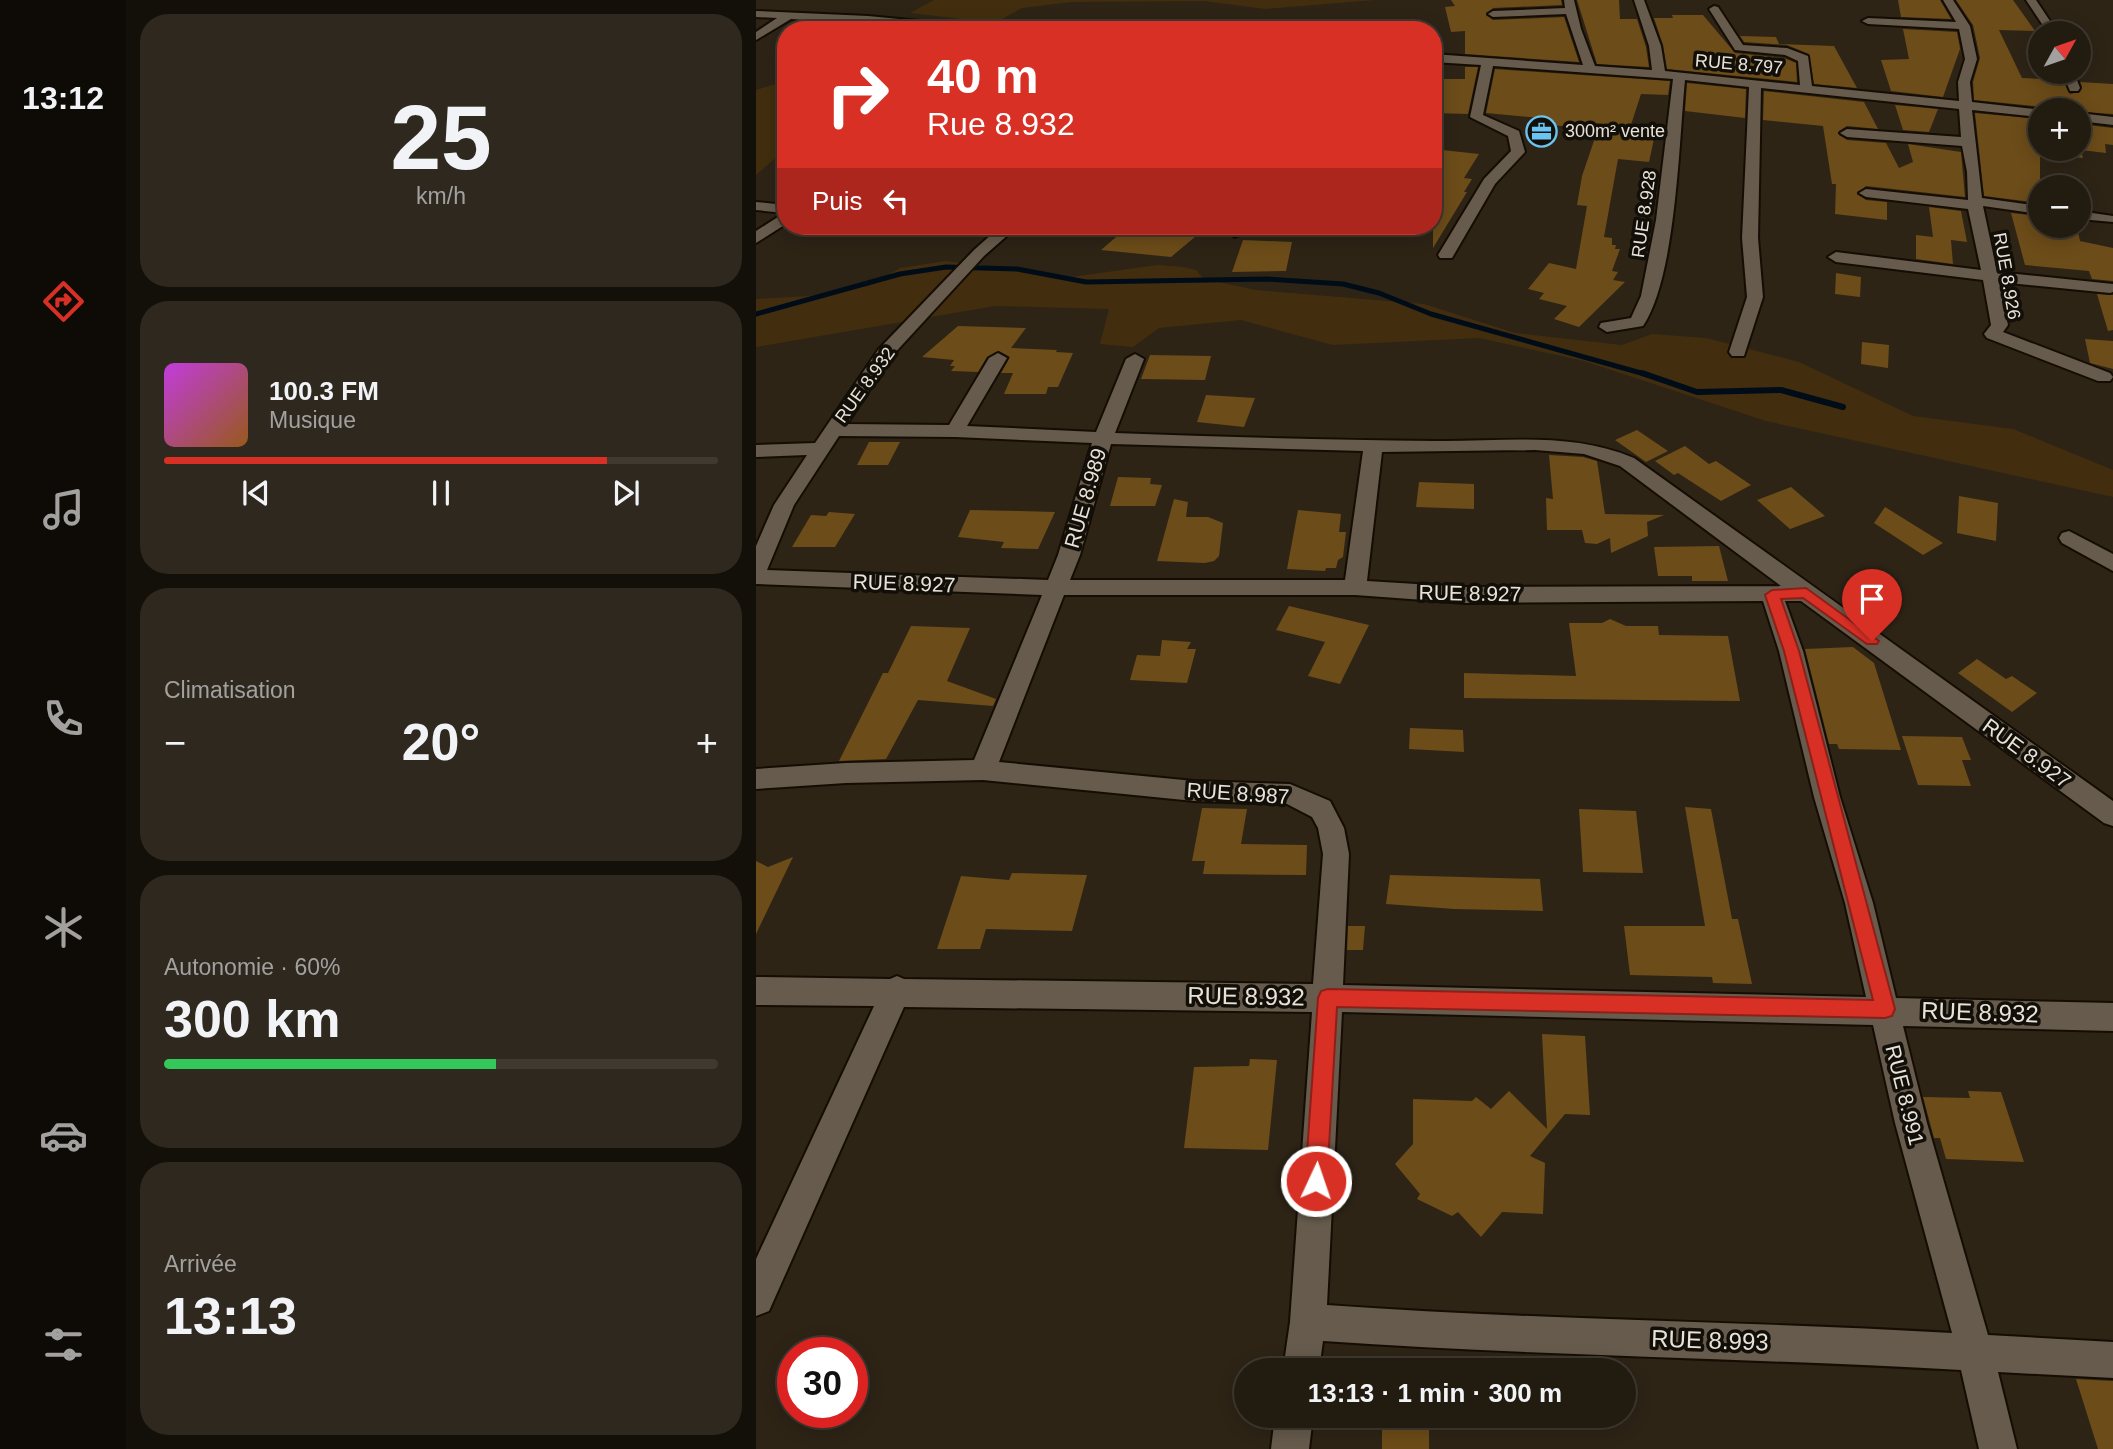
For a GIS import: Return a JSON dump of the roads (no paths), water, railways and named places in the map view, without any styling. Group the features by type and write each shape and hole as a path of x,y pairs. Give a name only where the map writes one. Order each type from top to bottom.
{"street":[{"path":"1639,0 1655,46 1659,74"},
{"path":"1948,0 1964,26"},
{"path":"2031,0 2045,21"},
{"path":"821,16 839,5"},
{"path":"1493,14 1569,5 1590,69"},
{"path":"1714,9 1739,48 1787,52 1804,59 1806,88"},
{"path":"756,14 904,21"},
{"path":"780,21 789,15"},
{"path":"1868,21 1964,26"},
{"path":"756,37 777,23"},
{"name":"RUE 8.926","path":"1964,26 1971,58 1964,82 1964,105 1974,172 1975,203 2000,326 1993,334 2104,377"},
{"name":"RUE 8.797","path":"1442,59 1659,74 2028,112"},
{"path":"1446,255 1489,182 1518,152 1514,135 1476,117 1488,62"},
{"name":"RUE 8.928","path":"1607,327 1636,322 1647,309 1651,296 1665,224 1679,76"},
{"path":"1738,352 1755,297 1750,238 1755,84"},
{"path":"2072,84 2074,88"},
{"path":"2091,118 2113,121"},
{"path":"1847,133 1968,142"},
{"path":"1866,193 2028,209"},
{"path":"756,206 777,208"},
{"path":"2091,217 2109,219"},
{"path":"756,238 777,223"},
{"name":"RUE 8.932","path":"756,571 784,506 884,354 979,253 1000,235"},
{"path":"1836,257 2110,288"},
{"path":"955,431 998,358"},
{"path":"1135,359 1103,438 1373,445 1543,445 1606,453 1627,463 1806,593"},
{"name":"RUE 8.989","path":"833,430 955,431 1103,438 1069,555 983,770"},
{"path":"1354,589 1373,445"},
{"path":"756,451 823,449"},
{"path":"2069,538 2113,564"},
{"name":"RUE 8.927","path":"756,577 1056,588 1354,589 1465,596 1806,593 2113,815"},
{"name":"RUE 8.991","path":"1772,595 1791,651 1885,1009 1937,1223 1975,1352 1997,1449"},
{"name":"RUE 8.987","path":"756,779 846,773 983,770 1194,791 1290,794 1321,809 1331,828 1336,854 1308,1322 1303,1358"},
{"path":"756,1298 897,990"},
{"name":"RUE 8.932","path":"756,991 897,990 1328,998 1885,1009 2113,1017"},
{"name":"RUE 8.993","path":"1308,1322 1481,1335 1805,1343 2113,1360"},
{"path":"1290,1449 1293,1428"}],"waterway":[{"path":"756,314 900,274 946,267 1017,269 1086,282 1268,279 1343,284 1379,293 1431,314 1647,375"},
{"path":"1642,373 1647,375"},
{"path":"1647,375 1697,392 1781,390 1843,407"}],"place":[{"name":"300m² vente","path":"1542,131"}]}
